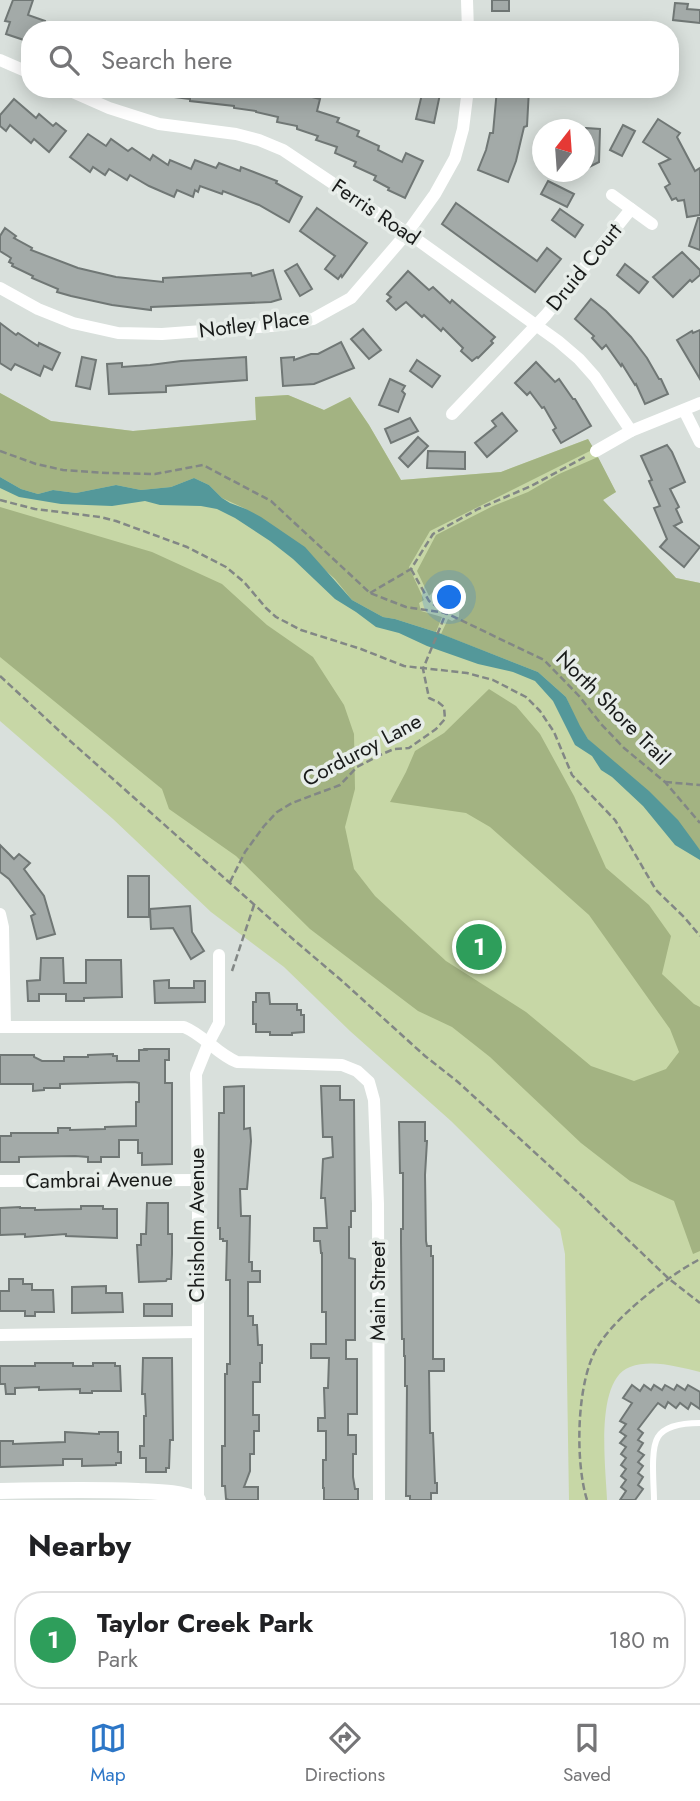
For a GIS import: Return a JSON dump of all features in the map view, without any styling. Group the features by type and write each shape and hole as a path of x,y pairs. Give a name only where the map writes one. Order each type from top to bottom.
{"street":[{"path":"467,0 468,21"},
{"path":"0,60 21,70"},
{"name":"Ferris Road","path":"86,98 148,121 236,134 283,150 407,233 579,359 595,377 631,430"},
{"name":"Notley Place","path":"0,288 38,309 73,323 118,332 162,334 271,326 313,318 351,298 407,233 435,194 455,158 463,129 467,98"},
{"name":"Druid Court","path":"612,195 652,223"},
{"name":"Druid Court","path":"452,414 536,326 631,209"},
{"path":"596,451 631,430 700,403"},
{"path":"684,410 700,442"},
{"path":"0,914 3,927 2,1027 184,1027 209,1042"},
{"name":"Chisholm Avenue","path":"198,1500 196,1074 219,1023 219,955"},
{"name":"Main Street","path":"209,1042 227,1058 237,1062 342,1065 357,1071 369,1082 374,1100 377,1179 379,1500"},
{"name":"Cambrai Avenue","path":"0,1181 198,1180"},
{"path":"0,1335 197,1332"},
{"path":"0,1491 127,1490 166,1492 198,1500"}],"lane":[{"path":"654,1500 654,1450 658,1437 670,1427 700,1423"}],"path":[{"name":"North Shore Trail","path":"0,451 63,470 155,474 203,465 271,501 370,593 405,607 446,614 496,635 544,660 579,696 601,724 624,748 665,782 700,823"},
{"path":"370,593 411,569 433,534 596,451"},
{"path":"0,500 35,509 116,521 187,547 226,567 244,582 265,608 288,624 404,666 467,673 493,680 526,697 540,710 554,732 572,775 615,820 656,890 700,936"},
{"path":"411,569 429,601 446,614 423,670"},
{"name":"Corduroy Lane","path":"230,882 246,852 277,813 292,803 340,785 357,767 394,749 409,748 436,729 445,719 444,706 429,698 423,670"},
{"path":"0,676 254,905 457,1082 668,1278 700,1303"},
{"path":"665,782 700,785"},
{"path":"230,976 254,905"},
{"path":"586,1499 580,1475 579,1426 590,1361 598,1346 620,1320 668,1278 700,1259"}],"green space":[{"path":"0,393 51,421 133,431 256,420 255,397 288,395 324,410 350,397 401,480 501,472 588,439 616,492 603,500 676,578 700,583 700,1372 647,1364 630,1367 619,1375 611,1389 605,1427 607,1500 569,1500 565,1254 560,1229 451,1121 350,1031 284,967 211,912 113,819 0,721"},
{"path":"0,393 51,421 133,431 256,420 255,397 288,395 324,410 350,397 401,480 501,472 588,439 594,449 430,531 409,567 424,600 419,603 421,611 442,617 436,632 383,617 352,600 322,567 246,509 222,498 209,485 194,478 171,487 141,490 116,485 76,493 53,490 38,494 21,489 0,477"},
{"path":"598,457 616,492 603,500 676,578 700,583 700,850 588,739 566,697 538,672 441,634 448,619 452,621 459,617 460,602 456,593 436,589 429,596 417,571 436,535"},
{"path":"0,507 152,552 222,584 267,625 313,657 344,705 354,734 355,789 345,827 354,869 375,896 446,961 526,1012 591,1066 634,1081 666,1069 679,1052 670,1029 589,915 490,827 466,813 390,802 415,751 444,733 489,689 516,706 540,734 574,796 606,868 649,905 671,936 662,974 700,1007 700,1251 693,1254 674,1201 630,1181 581,1143 490,1057 452,1027 418,1011 310,929 236,856 169,809 162,789 0,657"}],"water":[{"path":"0,477 21,489 38,494 53,490 76,493 116,485 141,490 171,487 194,478 209,485 222,498 261,517 305,547 352,600 383,617 439,633 538,672 566,697 588,739 649,791 678,820 700,850 700,860 675,845 643,806 601,770 592,756 575,745 553,701 535,681 513,672 478,664 399,633 376,627 335,599 270,541 217,509 160,505 145,501 112,506 61,504 19,497 0,488"}],"building":[{"path":"13,0 33,0 28,15 45,21 21,21 21,39 6,34 10,22 5,21"},
{"path":"492,0 509,0 509,11 492,11"},
{"path":"675,3 688,4 687,9 700,10 700,23 673,20"},
{"path":"182,98 320,99 317,111 339,118 337,122 359,131 357,136 379,146 378,150 402,162 406,153 423,161 405,198 374,180 376,176 354,166 356,162 335,153 337,147 316,140 318,136 297,129 297,126 277,122 278,117"},
{"path":"421,98 439,98 434,123 416,119"},
{"path":"496,98 529,98 527,126 524,127 508,182 478,170 490,133 493,133"},
{"path":"14,99 36,118 39,114 53,126 56,123 66,131 49,152 34,139 31,143 10,125 6,131 0,126 0,115"},
{"path":"658,119 680,133 677,137 695,171 700,168 700,215 687,217 684,200 672,200 665,187 670,184 659,164 670,159 643,142"},
{"path":"623,125 635,131 622,156 610,150"},
{"path":"595,129 600,129 599,162 595,164"},
{"path":"88,134 106,146 111,139 128,151 132,148 150,160 153,155 168,165 170,160 191,169 195,160 216,168 219,163 240,171 241,167 277,181 276,183 302,197 289,222 259,205 223,191 222,194 200,186 193,197 177,190 174,197 130,175 127,180 109,169 105,175 93,167 90,172 70,157"},
{"path":"550,182 574,194 567,207 541,194"},
{"path":"456,203 537,261 547,248 561,259 535,292 442,224"},
{"path":"317,208 367,243 338,279 325,269 335,256 300,231"},
{"path":"560,209 583,225 575,237 552,220"},
{"path":"700,218 700,250 689,246"},
{"path":"5,228 16,236 14,238 32,248 31,250 78,268 116,277 163,282 163,278 251,273 252,276 273,270 281,299 271,302 151,307 151,310 71,296 57,292 58,289 12,266 9,262 11,258 0,251 0,236"},
{"path":"682,252 700,270 700,275 692,282 690,280 673,297 653,277"},
{"path":"297,264 312,289 300,296 285,271"},
{"path":"625,264 648,282 639,293 617,275"},
{"path":"408,271 429,290 433,287 450,303 452,300 495,337 491,341 493,343 478,358 472,361 443,328 441,331 406,302 396,310 387,301 391,297 387,294"},
{"path":"591,299 631,337 661,379 668,394 645,404 636,384 622,364 621,366 606,345 602,349 592,338 594,336 575,319"},
{"path":"0,323 38,346 39,343 60,353 52,370 44,366 40,376 15,364 11,370 0,363"},
{"path":"363,329 381,350 369,359 351,339"},
{"path":"700,330 700,379 677,340 692,331 693,333"},
{"path":"341,342 354,368 314,384 283,386 281,358 294,357 294,360 318,354"},
{"path":"82,357 96,360 90,389 76,386"},
{"path":"246,357 247,380 166,386 166,392 109,394 107,364 122,363 122,367"},
{"path":"417,360 440,376 432,387 410,371"},
{"path":"536,362 555,382 559,379 591,426 561,443 544,407 542,408 530,392 527,395 515,383"},
{"path":"390,379 405,386 398,412 379,405"},
{"path":"502,413 517,431 487,457 475,443 496,426 492,421"},
{"path":"410,418 418,431 391,443 385,429"},
{"path":"418,437 428,446 408,467 399,458"},
{"path":"667,445 685,482 670,489 679,507 676,509 682,522 674,526 700,547 684,567 660,547 667,539 654,508 660,506 649,481 652,480 641,456"},
{"path":"428,451 465,452 465,469 427,468"},
{"path":"0,845 14,859 19,854 30,863 24,869 44,896 55,934 37,939 31,916 35,914 9,879 0,872"},
{"path":"128,876 149,876 149,917 128,917"},
{"path":"190,906 192,932 204,951 191,959 173,928 151,929 150,909"},
{"path":"41,958 63,958 64,983 86,983 86,960 121,960 122,997 66,1001 66,994 39,994 39,1001 28,1001 27,981 40,980"},
{"path":"169,980 169,988 194,988 194,981 205,981 205,1002 155,1003 154,981"},
{"path":"256,993 269,993 270,1004 297,1004 297,1010 301,1010 301,1015 304,1015 304,1032 270,1035 270,1032 256,1032 256,1024 253,1024 253,1002 256,1002"},
{"path":"169,1049 169,1060 165,1060 165,1083 172,1083 172,1164 142,1165 138,1140 119,1140 119,1157 101,1157 101,1162 88,1162 88,1157 75,1156 19,1157 19,1162 0,1162 0,1136 11,1136 11,1133 58,1133 58,1128 70,1130 136,1126 139,1083 60,1084 60,1088 33,1091 33,1084 0,1084 0,1055 34,1055 42,1061 64,1061 64,1057 113,1054 117,1056 117,1061 139,1061 139,1050"},
{"path":"244,1086 244,1129 250,1128 251,1141 247,1189 240,1189 241,1216 250,1216 249,1262 252,1262 252,1271 260,1271 260,1282 248,1282 248,1316 253,1316 253,1325 257,1325 258,1345 262,1345 262,1363 260,1382 253,1382 253,1415 259,1415 259,1431 254,1431 254,1454 250,1454 250,1471 244,1487 258,1487 258,1500 229,1500 226,1499 225,1486 222,1486 222,1446 225,1446 225,1374 227,1364 230,1364 230,1280 226,1280 227,1241 220,1239 218,1228 219,1113 224,1113 224,1087"},
{"path":"321,1086 340,1086 340,1100 354,1100 355,1211 351,1211 349,1258 355,1259 355,1340 346,1340 346,1359 357,1359 357,1414 348,1414 348,1435 356,1435 353,1477 355,1489 358,1489 358,1500 324,1500 323,1460 326,1460 326,1431 318,1431 318,1418 325,1418 324,1388 328,1388 329,1358 311,1358 311,1344 326,1344 326,1312 322,1312 322,1253 320,1241 314,1241 314,1228 327,1228 325,1198 321,1198 323,1159 333,1157 332,1137 323,1137"},
{"path":"399,1122 425,1122 427,1141 426,1241 427,1246 431,1246 433,1256 433,1359 444,1359 444,1371 429,1371 430,1433 433,1433 437,1483 437,1493 431,1493 431,1500 410,1500 410,1496 406,1496 407,1386 402,1339 403,1173 400,1173"},
{"path":"147,1203 168,1203 168,1234 172,1234 172,1254 171,1279 166,1281 139,1282 137,1245 141,1245 141,1234 146,1234"},
{"path":"81,1206 117,1209 117,1238 66,1234 25,1237 25,1234 0,1235 0,1208 81,1209"},
{"path":"9,1279 23,1279 23,1284 32,1284 32,1290 53,1290 54,1312 35,1312 35,1316 25,1316 25,1311 0,1311 0,1291 9,1291"},
{"path":"106,1286 106,1293 122,1293 123,1312 72,1313 72,1287"},
{"path":"144,1304 172,1304 172,1316 144,1316"},
{"path":"143,1358 172,1358 173,1440 170,1440 169,1468 166,1468 166,1472 146,1472 146,1458 140,1458 140,1446 144,1446 146,1416 145,1394 142,1394"},
{"path":"35,1363 93,1366 93,1363 115,1363 115,1366 120,1366 121,1391 80,1393 80,1389 39,1390 39,1387 15,1388 15,1394 6,1394 5,1384 0,1384 0,1366 35,1366"},
{"path":"632,1385 640,1391 644,1385 651,1390 654,1385 662,1390 665,1385 674,1390 677,1385 685,1390 688,1385 700,1392 700,1409 691,1403 688,1409 680,1403 676,1408 668,1402 665,1408 658,1403 638,1429 643,1433 638,1440 643,1443 638,1451 644,1455 638,1462 643,1466 638,1473 643,1477 638,1485 643,1489 635,1500 620,1500 626,1491 621,1487 626,1480 621,1476 626,1469 621,1465 626,1458 621,1454 626,1447 620,1443 626,1436 620,1432 626,1424 620,1421 632,1403 623,1398"},
{"path":"65,1432 118,1432 121,1463 82,1466 82,1459 63,1459 63,1465 0,1467 0,1441 13,1441 13,1444 65,1442"}],"place":[{"name":"Taylor Creek Park","path":"479,947"}]}
